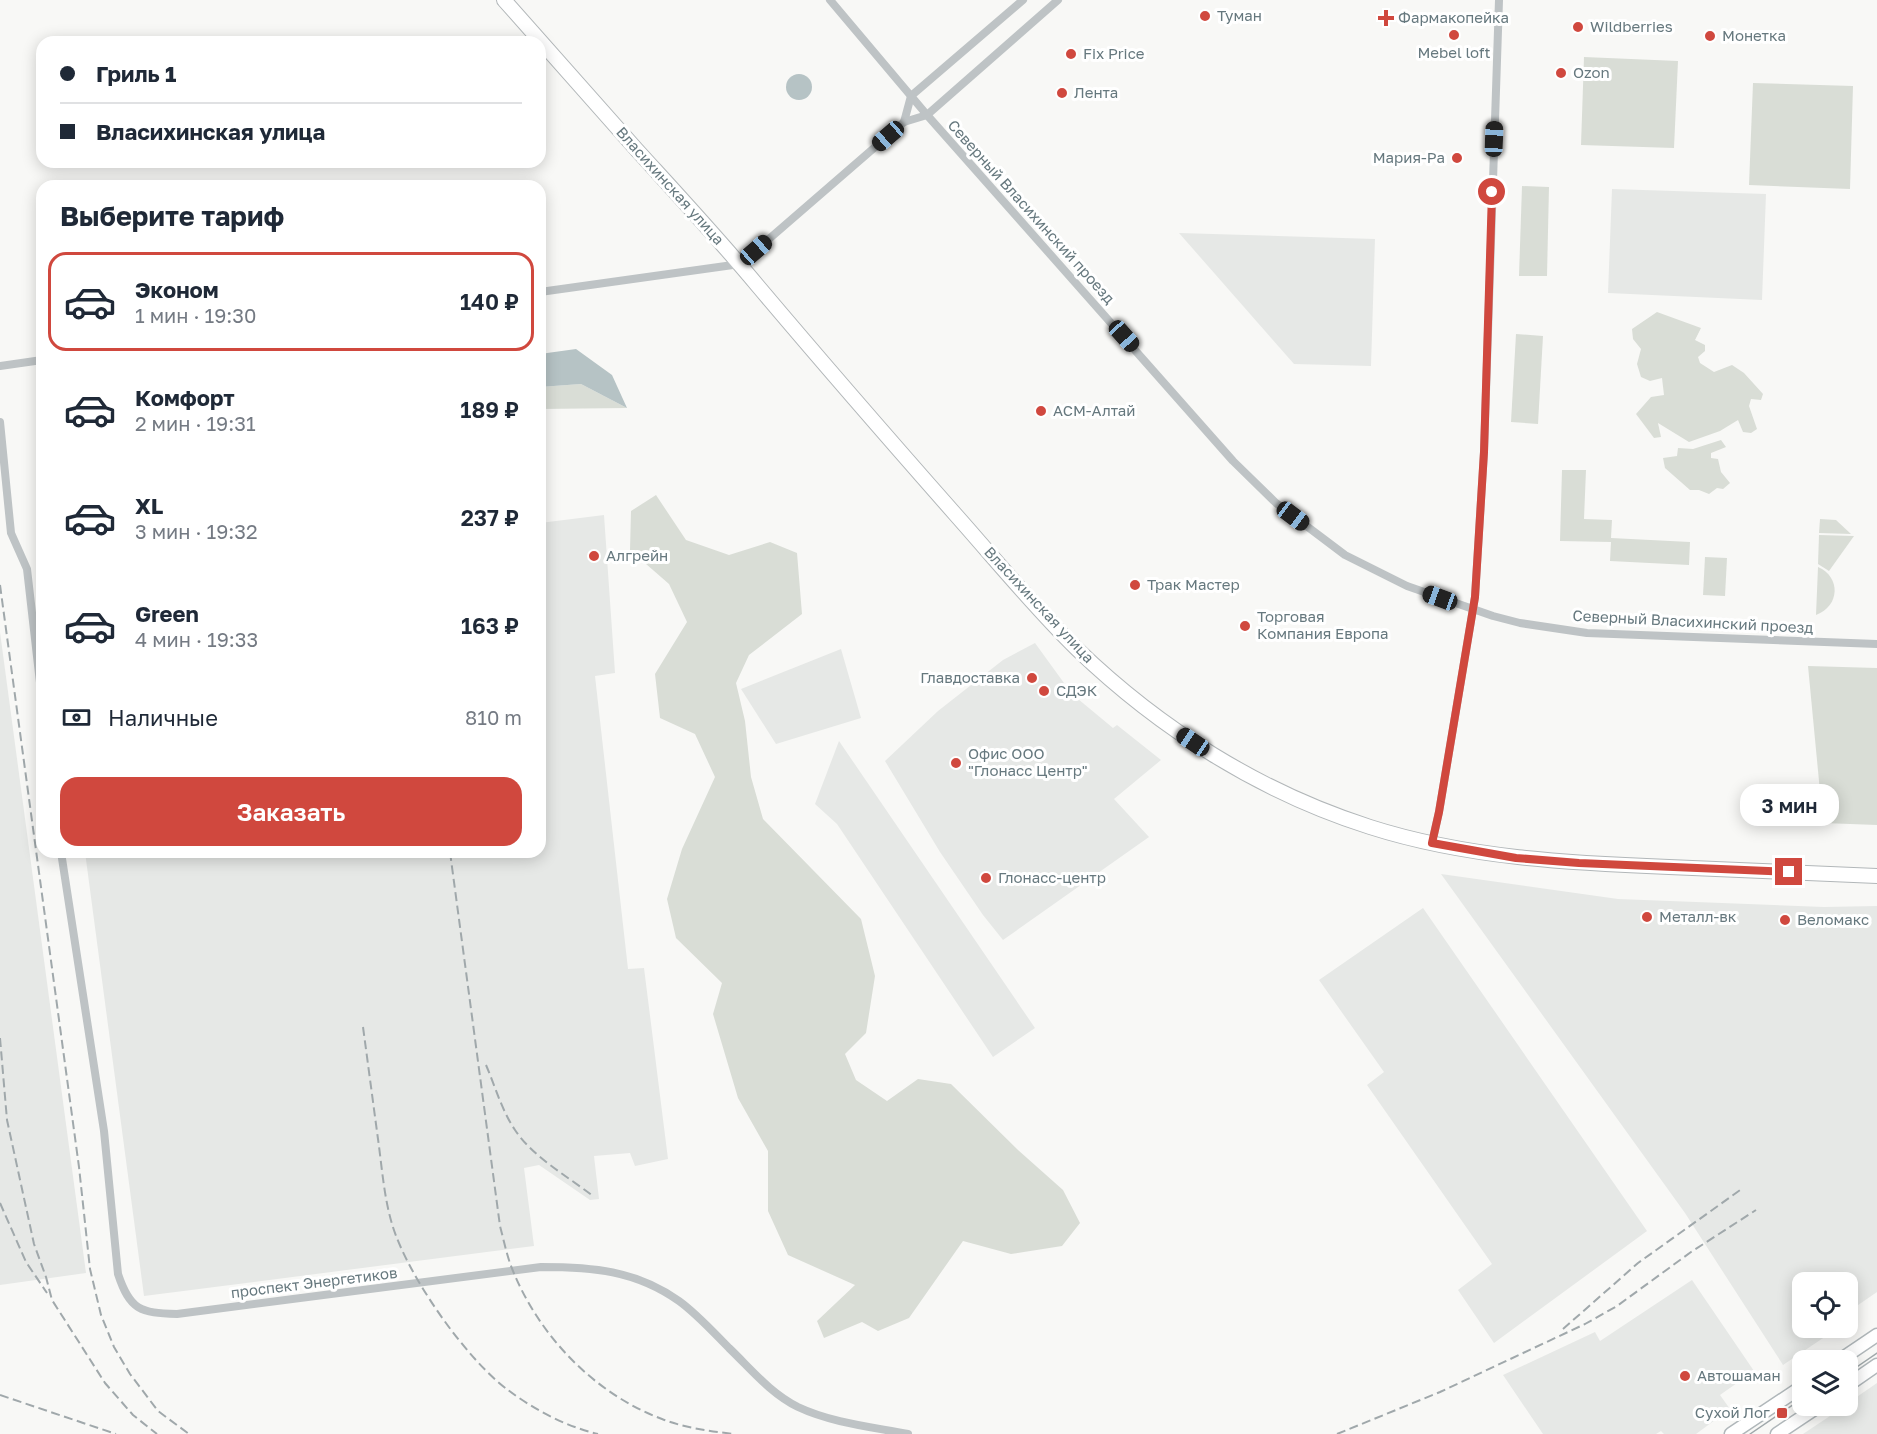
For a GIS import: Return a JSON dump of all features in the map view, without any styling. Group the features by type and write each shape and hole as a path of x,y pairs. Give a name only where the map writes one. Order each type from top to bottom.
{"highway":[{"name":"Власихинская улица","path":"504,0 536,36"},
{"name":"Власихинская улица","path":"546,47 740,264 846,391 1074,646 1119,688 1211,754 1299,801 1367,826 1432,843 1516,858 1579,863 1877,876"}],"main road":[{"path":"1855,1350 1877,1335"},
{"path":"1858,1378 1877,1365"},
{"path":"1731,1434 1792,1393"},
{"path":"1777,1434 1804,1416"}],"street":[{"name":"Северный Власихинский проезд","path":"830,0 927,115 1256,485 1276,503 1359,563 1407,586 1520,623 1587,633 1877,644"},
{"path":"904,122 911,96 1023,0"},
{"path":"546,291 740,264 904,122 927,115 1058,0"},
{"path":"1432,843 1474,609 1484,452 1499,0"},
{"path":"0,366 36,361"},
{"path":"0,422 11,533 27,569 36,648"},
{"name":"проспект Энергетиков","path":"62,858 104,1131 117,1274 125,1295 136,1306 152,1313 177,1314 541,1266 586,1267 615,1272 643,1282 680,1301 754,1374 798,1407 848,1423 908,1434"}],"shaded area":[{"path":"1584,57 1678,61 1674,148 1581,145"},
{"path":"799,74 808,78 812,87 808,96 799,100 790,96 786,87 790,78"},
{"path":"1753,83 1853,86 1850,189 1749,185"},
{"path":"1522,186 1549,187 1547,276 1519,276"},
{"path":"1612,189 1766,194 1762,300 1608,293"},
{"path":"1179,233 1375,239 1371,366 1294,364"},
{"path":"1657,312 1701,328 1695,340 1705,345 1705,351 1698,357 1700,363 1714,372 1732,365 1744,373 1763,394 1761,400 1751,399 1749,406 1757,429 1751,433 1743,432 1738,420 1720,431 1689,442 1658,423 1661,437 1654,438 1636,414 1651,397 1664,395 1662,378 1650,381 1641,377 1637,364 1641,349 1633,339 1632,329"},
{"path":"1516,334 1543,336 1538,424 1511,422"},
{"path":"576,349 612,375 627,408 581,384 546,387 546,353"},
{"path":"581,384 627,408 546,409 546,387"},
{"path":"1721,440 1726,447 1711,453 1711,458 1718,459 1721,472 1730,483 1723,489 1717,488 1709,494 1699,490 1690,490 1665,468 1663,458 1677,456 1678,448 1693,449"},
{"path":"1562,470 1586,470 1584,519 1612,520 1611,538 1690,542 1689,565 1610,561 1611,542 1560,541"},
{"path":"656,495 686,540 729,555 770,542 797,553 802,614 749,655 736,683 745,721 751,777 763,819 861,919 875,976 866,1033 845,1054 856,1080 887,1101 918,1079 951,1084 1018,1150 1063,1190 1080,1223 1062,1246 1011,1254 963,1241 909,1318 878,1331 862,1322 824,1338 817,1321 855,1285 788,1255 768,1211 768,1151 738,1098 713,1014 722,983 676,938 667,899 682,849 715,777 695,734 660,718 655,674 687,622 669,584 630,550 631,511"},
{"path":"604,515 615,673 595,676 628,969 644,968 668,1159 635,1166 630,1153 594,1156 599,1199 590,1200 539,1165 524,1168 534,1246 144,1296 86,858 546,858 546,522"},
{"path":"1820,519 1836,520 1851,534 1819,533"},
{"path":"1819,535 1854,536 1829,571 1818,564"},
{"path":"1705,557 1727,558 1725,596 1703,595"},
{"path":"1818,567 1831,577 1835,591 1830,605 1816,615"},
{"path":"0,632 86,1273 0,1285"},
{"path":"1035,643 1072,694 1113,728 1117,725 1161,760 1114,799 1149,837 1003,940 940,852 885,761 938,711 1003,660"},
{"path":"841,649 861,718 776,744 741,689"},
{"path":"1808,666 1877,668 1877,825 1823,823"},
{"path":"839,741 1035,1028 993,1057 837,824 815,804"},
{"path":"1441,874 1618,899 1824,907 1877,906 1877,1292 1858,1305 1858,1272 1792,1272 1792,1338 1823,1338 1805,1350 1792,1350 1792,1359 1783,1365 1685,1213"},
{"path":"1423,908 1647,1231 1494,1343 1458,1290 1492,1264 1367,1085 1384,1072 1319,980"},
{"path":"1692,1280 1754,1371 1720,1395 1730,1409 1696,1434 1664,1434 1661,1431 1656,1434 1543,1434 1503,1375 1595,1332 1600,1341"},
{"path":"1877,1383 1877,1434 1803,1434 1830,1416 1858,1416 1858,1396"}],"tram line":[{"path":"1858,1366 1877,1353"},
{"path":"1750,1434 1792,1405"}],"railway":[{"path":"0,585 36,850"},
{"path":"37,858 79,1167 90,1269 101,1315 114,1347 130,1374 158,1411 189,1434"},
{"path":"451,858 500,1226 507,1255 524,1295 554,1340 572,1360 614,1395 637,1408 671,1422 697,1429 734,1434"},
{"path":"363,1027 387,1203 400,1245 424,1291 474,1358 508,1390 562,1422 598,1434"},
{"path":"0,1038 7,1120 34,1244 52,1300 105,1383 133,1415 157,1434"},
{"path":"486,1065 506,1115 522,1140 551,1166 593,1196"},
{"path":"1563,1329 1638,1263 1743,1188"},
{"path":"0,1203 26,1262 47,1293"},
{"path":"1337,1434 1440,1392 1585,1324 1617,1306 1691,1252 1756,1210"},
{"path":"0,1395 116,1434"}],"place":[{"name":"Туман","path":"1205,16"},
{"name":"Фармакопейка","path":"1386,18"},
{"name":"Wildberries","path":"1578,27"},
{"name":"Mebel loft","path":"1454,35"},
{"name":"Монетка","path":"1710,36"},
{"name":"Fix Price","path":"1071,54"},
{"name":"Ozon","path":"1561,73"},
{"name":"Лента","path":"1062,93"},
{"name":"Мария-Ра","path":"1457,158"},
{"name":"АСМ-Алтай","path":"1041,411"},
{"name":"Алгрейн","path":"594,556"},
{"name":"Трак Мастер","path":"1135,585"},
{"name":"Торговая Компания Европа","path":"1245,626"},
{"name":"Главдоставка","path":"1032,678"},
{"name":"СДЭК","path":"1044,691"},
{"name":"Офис ООО \"Глонасс Центр\"","path":"956,763"},
{"name":"Глонасс-центр","path":"986,878"},
{"name":"Металл-вк","path":"1647,917"},
{"name":"Веломакс","path":"1785,920"},
{"name":"Автошаман","path":"1685,1376"},
{"name":"Сухой Лог","path":"1782,1413"}],"route":[{"path":"1492,192 1484,452 1474,609 1432,843 1516,858 1789,872"}]}
